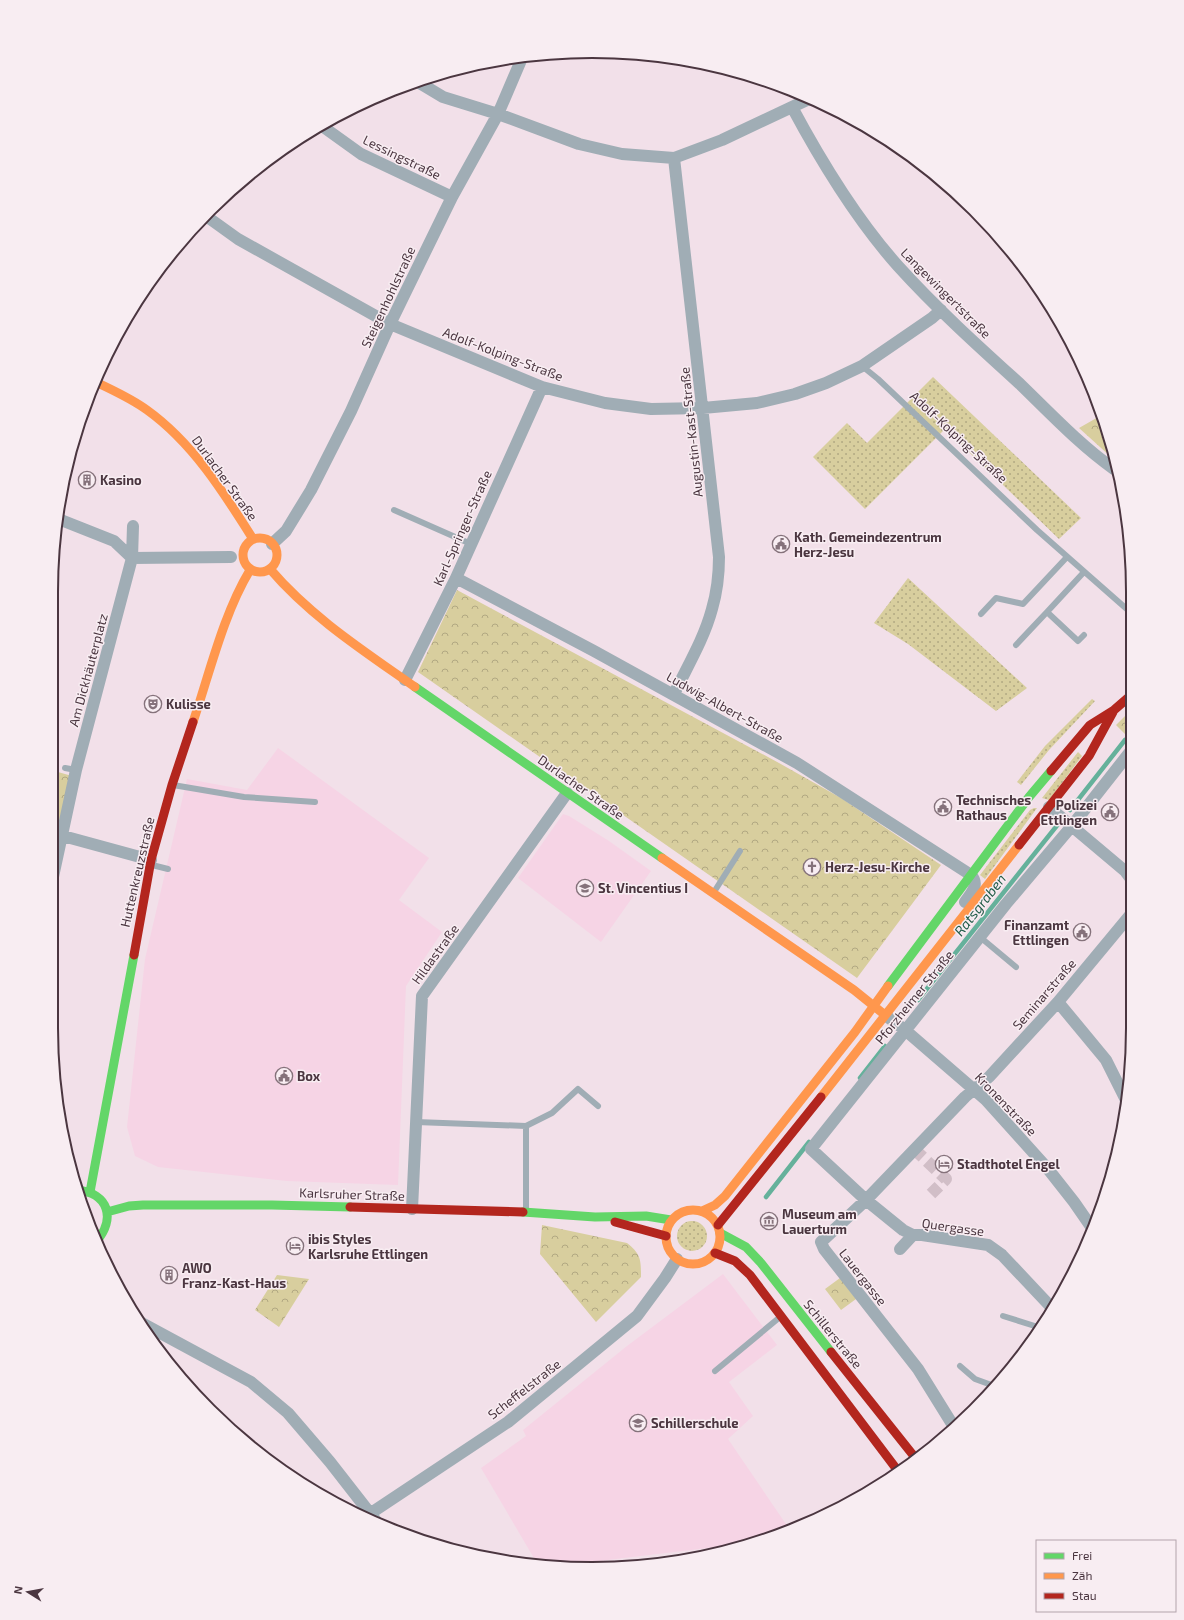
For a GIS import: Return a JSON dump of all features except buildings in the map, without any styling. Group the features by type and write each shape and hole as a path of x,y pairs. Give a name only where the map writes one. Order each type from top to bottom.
{"main road":[{"name":"Durlacher Straße","path":"101,384 134,402 154,415 186,443 253,539"},
{"name":"Durlacher Straße","path":"250,570 243,562 243,551 245,546 253,539 263,538 272,544"},
{"path":"250,570 260,573 270,569 274,565 277,554 272,544"},
{"name":"Durlacher Straße","path":"270,569 306,606 350,641 567,793 855,991 885,1015"},
{"name":"Huttenkreuzstraße","path":"90,1192 150,862 172,785 228,617 240,587 250,570"},
{"name":"Pforzheimer Straße","path":"702,1211 715,1205 725,1196 874,1006 924,936 1029,797 1062,756 1090,725 1114,710 1126,700"},
{"name":"Pforzheimer Straße","path":"719,1229 885,1015 960,920 999,874 1049,807 1090,757 1114,710"},
{"path":"83,1191 90,1192 102,1201 107,1212 106,1228 101,1237"},
{"name":"Karlsruher Straße","path":"107,1212 129,1206 143,1205 272,1205 526,1212 595,1216 646,1216 671,1220"},
{"path":"692,1210 702,1211 712,1216 719,1229 720,1243 715,1253 710,1258 698,1264 684,1263 671,1253 667,1245 667,1228 671,1220 679,1213 692,1210"},
{"name":"Karlsruher Straße","path":"595,1216 666,1236"},
{"name":"Schillerstraße","path":"719,1229 746,1247 761,1263 913,1455"},
{"path":"715,1253 735,1261 750,1275 895,1467"}],"street":[{"name":"Steigenhohlstraße","path":"272,544 286,531 311,490 351,411 390,324 452,197 498,114 520,63"},
{"path":"423,85 443,97 498,114 579,144 622,154 674,158 722,140 803,102"},
{"name":"Langewingertstraße","path":"792,107 815,149 862,220 897,264 941,310 1070,432 1111,467"},
{"name":"Lessingstraße","path":"326,129 361,154 452,197"},
{"name":"Augustin-Kast-Straße","path":"674,158 719,557 718,579 713,608 706,628 674,694"},
{"name":"Adolf-Kolping-Straße","path":"210,219 238,239 390,324 542,387 605,403 651,410 703,408 757,403 795,394 826,383 862,366 932,318 941,310"},
{"name":"Karl-Springer-Straße","path":"405,680 456,578 542,387"},
{"path":"63,521 114,541 132,558 231,557"},
{"name":"Am Dickhäuterplatz","path":"58,857 63,836 71,769 132,558 133,526"},
{"name":"Ludwig-Albert-Straße","path":"456,578 674,694 797,763 971,875"},
{"name":"Pforzheimer Straße","path":"811,1149 905,1030 1071,827 1126,757"},
{"name":"Hildastraße","path":"412,1209 422,996 567,793"},
{"path":"1049,807 1071,827 1126,869"},
{"path":"63,836 150,862"},
{"name":"Pforzheimer Straße","path":"960,920 965,901 976,883 975,879 971,875"},
{"name":"Seminarstraße","path":"973,1088 989,1077 1058,1002 1126,920"},
{"path":"1058,1002 1116,1071 1122,1090"},
{"name":"Kronenstraße","path":"885,1015 905,1030 986,1100 1048,1169 1089,1223"},
{"name":"Lauergasse","path":"951,1423 918,1369 824,1249 821,1242 866,1200 973,1088"},
{"name":"Quergasse","path":"811,1149 866,1200 903,1230 913,1235 988,1245 1002,1255 1048,1304"},
{"path":"900,1249 913,1235"},
{"name":"Scheffelstraße","path":"373,1515 508,1422 637,1316 677,1259"},
{"path":"150,1327 251,1382 288,1413 330,1462 366,1511"}],"lane":[{"name":"Adolf-Kolping-Straße","path":"862,366 1037,530 1068,557"},
{"path":"394,510 471,544"},
{"path":"981,614 996,598 1023,604 1068,557 1126,608"},
{"path":"1016,646 1084,572"},
{"path":"1047,612 1078,641 1084,635"},
{"path":"172,785 244,797 315,802"},
{"path":"713,893 729,866 740,852"},
{"path":"150,862 168,869"},
{"path":"980,937 1016,967"},
{"path":"416,1122 526,1126 552,1112 578,1089 598,1106"},
{"path":"526,1126 526,1212"},
{"path":"715,1371 780,1316"},
{"path":"1003,1316 1035,1326"},
{"path":"960,1366 975,1379 989,1384"}],"shaded area":[{"path":"278,748 429,858 399,900 442,932 406,986 398,1185 287,1181 158,1167 135,1156 127,1127 145,959 187,779 247,790"},
{"name":"St. Vincentius I","path":"563,814 569,816 609,841 651,871 601,942 518,878"},
{"name":"Schillerschule","path":"723,1274 777,1345 729,1382 753,1416 728,1439 786,1525 764,1534 718,1547 595,1562 557,1561 534,1558 481,1468 526,1436 523,1430 627,1346"}],"green space":[{"path":"933,377 1081,518 1059,539 945,429 865,509 813,457 847,423 867,443"},
{"path":"1097,418 1108,454 1079,428"},
{"path":"908,578 1027,688 996,711 908,644 874,623"},
{"path":"457,590 779,763 841,798 941,865 857,978 418,672"},
{"path":"1092,699 1095,701 1049,750 1021,785 1017,782 1045,746"},
{"path":"1126,715 1126,735 1116,725"},
{"path":"1078,752 1082,756 1049,800 1042,798"},
{"path":"58,772 72,776 58,834"},
{"path":"1037,808 985,879 980,875 1030,810"},
{"path":"692,1221 703,1225 707,1236 703,1247 692,1251 681,1247 677,1236 681,1225"},
{"path":"542,1225 627,1243 638,1254 641,1266 641,1277 596,1322 540,1254"},
{"path":"277,1275 309,1279 279,1327 255,1310"},
{"path":"840,1278 856,1299 841,1310 825,1289"}],"waterway":[{"path":"1070,810 1125,740"},
{"name":"Ratsgraben","path":"918,1000 1059,823"},
{"path":"860,1078 885,1046"},
{"path":"766,1197 809,1142"}],"tunnel":[{"path":"914,1149 946,1179 931,1194"}],"traffic: fast":[{"path":"415,687 662,858"},
{"path":"888,986 1029,797 1051,771"},
{"path":"90,1192 134,955"},
{"path":"83,1191 96,1196 106,1208 106,1225 100,1235"},
{"path":"107,1212 129,1206 143,1205 272,1205 350,1207"},
{"path":"523,1212 595,1217 646,1216 671,1220"},
{"path":"720,1233 746,1247 761,1263 831,1352"}],"traffic: slow":[{"path":"101,384 121,394 147,410 164,423 179,438 193,453 219,487 253,539"},
{"path":"257,538 263,538 267,539 274,545 277,555 276,562 270,569 263,572 257,572 253,571 246,565 243,558 243,552 244,548 250,541 257,538"},
{"path":"270,569 320,618 415,687"},
{"path":"193,722 232,606 240,587 250,570"},
{"path":"821,1097 1019,845"},
{"path":"662,858 854,990 885,1015"},
{"path":"702,1211 715,1205 725,1196 855,1032 888,986"},
{"path":"688,1210 698,1210 708,1214 716,1222 720,1232 720,1237 720,1242 716,1252 708,1260 698,1264 688,1264 678,1260 670,1252 666,1242 666,1232 670,1222 678,1214 688,1210"}],"traffic: jam":[{"path":"1051,771 1090,725 1114,710 1126,700"},
{"path":"1019,845 1089,756 1113,712"},
{"path":"134,955 151,860 172,785 193,722"},
{"path":"718,1225 821,1097"},
{"path":"350,1207 523,1212"},
{"path":"615,1222 666,1236"},
{"path":"715,1253 735,1261 750,1275 895,1467"},
{"path":"831,1352 913,1455"}],"place":[{"name":"Kasino","path":"87,480"},
{"name":"Kath. Gemeindezentrum Herz-Jesu","path":"781,544"},
{"name":"Kulisse","path":"153,704"},
{"name":"Technisches Rathaus","path":"943,807"},
{"name":"Polizei Ettlingen","path":"1110,812"},
{"name":"Herz-Jesu-Kirche","path":"812,867"},
{"name":"St. Vincentius I","path":"585,888"},
{"name":"Finanzamt Ettlingen","path":"1082,932"},
{"name":"Box","path":"284,1076"},
{"name":"Stadthotel Engel","path":"944,1164"},
{"name":"Museum am Lauerturm","path":"769,1221"},
{"name":"ibis Styles Karlsruhe Ettlingen","path":"295,1246"},
{"name":"AWO Franz-Kast-Haus","path":"169,1275"},
{"name":"Schillerschule","path":"638,1423"}]}
